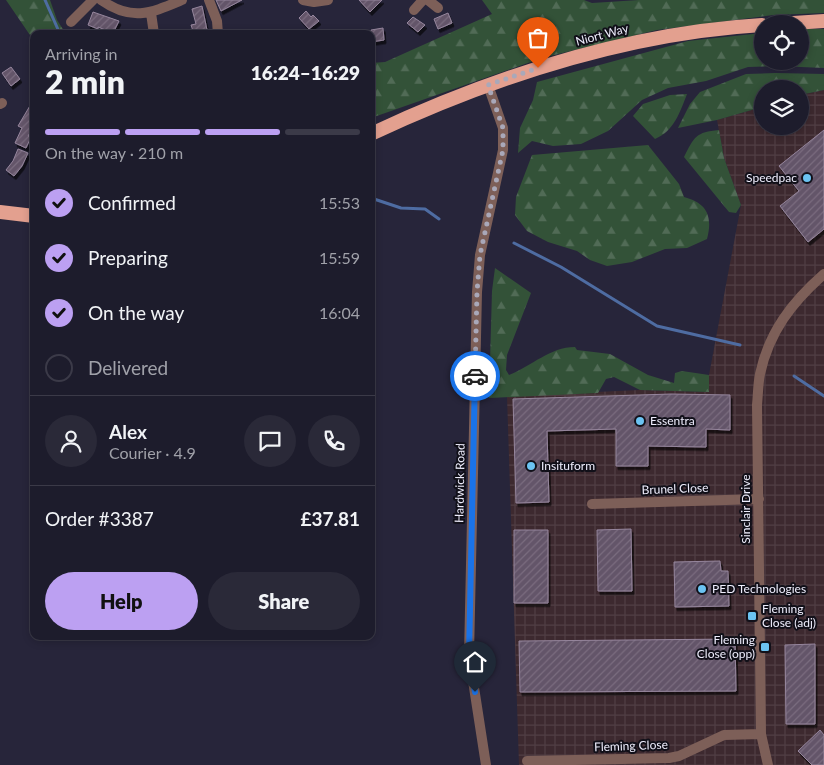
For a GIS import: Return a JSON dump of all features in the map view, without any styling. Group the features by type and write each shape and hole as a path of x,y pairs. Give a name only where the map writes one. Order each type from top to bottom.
{"highway":[{"path":"809,22 824,21"},
{"name":"Niort Way","path":"375,132 424,109 538,68 644,39 725,27 754,25"},
{"path":"0,212 30,216"}],"street":[{"path":"71,22 92,0"},
{"path":"101,0 124,12 137,14 150,13 182,0"},
{"path":"209,0 217,21 218,30"},
{"path":"303,0 314,2 328,0"},
{"path":"414,10 423,0"},
{"path":"428,0 438,8"},
{"path":"150,13 153,30"},
{"name":"Hardwick Road","path":"486,765 469,655 477,292 480,255 503,150 503,128 488,85"},
{"name":"Sinclair Drive","path":"768,765 761,734 758,600 759,499 757,405 760,374 769,346 783,317 804,292 824,274"},
{"name":"Brunel Close","path":"592,504 759,499"},
{"name":"Fleming Close","path":"526,761 670,758 724,735 761,734"}],"shaded area":[{"path":"824,90 824,765 519,765 507,396 640,390 709,392 709,375 741,205 724,158 717,120 754,109 754,135 809,135 809,93"}],"green space":[{"path":"6,0 50,0 57,20 63,30 30,30 30,35"},
{"path":"482,0 584,0 592,3 639,0 824,0 824,13 754,15 754,17 657,30 542,58 375,117 375,63 385,62 492,14"},
{"path":"809,29 824,29 824,68 809,67"},
{"path":"754,34 754,67 748,67 706,81 668,88 642,100 608,131 581,144 553,146 532,141 518,153 520,128 533,100 537,82 688,41"},
{"path":"746,74 824,74 824,90 809,93 809,80 754,80 754,109 717,120 678,128 690,104 700,92"},
{"path":"687,94 672,126 662,136 655,139 633,116 643,104 670,95"},
{"path":"719,130 724,158 741,205 736,213 729,212 684,157 693,140 700,134"},
{"path":"648,145 679,184 684,197 703,207 709,224 707,239 687,248 665,249 632,262 607,266 590,260 577,251 548,242 527,231 515,215 516,197 532,155"},
{"path":"495,268 531,293 507,355 506,370 509,375 549,353 575,347 577,350 610,354 648,375 674,383 675,373 682,371 709,375 709,392 640,390 614,377 606,379 598,393 489,398 492,291"}],"building":[{"path":"216,0 242,0 221,11"},
{"path":"359,0 382,0 370,12"},
{"path":"202,6 207,30 193,30 191,25 196,24 192,9"},
{"path":"306,11 311,17 313,15 319,21 309,29 299,18"},
{"path":"93,12 119,21 114,30 106,30 98,27 98,29 88,25"},
{"path":"448,13 452,23 438,29 434,19"},
{"path":"413,17 425,25 418,32 407,23"},
{"path":"383,28 384,40 375,41 375,30 371,30"},
{"path":"11,67 20,79 11,86 2,73"},
{"path":"30,106 30,133 28,136 30,139 26,148 15,143 22,128 18,126"},
{"name":"Speedpac","path":"824,130 824,229 808,242 780,206 799,191 779,166"},
{"path":"18,149 28,153 22,166 14,176 6,170 13,161"},
{"path":"671,394 730,395 730,430 706,429 706,447 648,446 648,466 616,466 616,429 547,431 549,502 516,503 513,399"},
{"path":"631,529 632,591 598,591 597,530"},
{"path":"514,530 548,530 548,603 514,603"},
{"name":"PED Technologies","path":"720,561 721,571 728,571 729,606 675,607 674,562"},
{"path":"735,639 736,691 520,692 519,641"},
{"path":"815,644 815,724 786,724 785,645"},
{"path":"820,730 824,735 824,765 812,765 798,751"}],"waterway":[{"path":"45,0 58,30"},
{"path":"375,199 401,208 425,209 439,219"},
{"path":"514,243 561,267 657,326 740,345"},
{"path":"794,376 824,396"}],"way so far":[{"path":"475,376 480,255 503,150 503,128 488,85 538,68"}],"place":[{"name":"Speedpac","path":"807,178"},
{"name":"Essentra","path":"640,421"},
{"name":"Insituform","path":"531,466"},
{"name":"PED Technologies","path":"702,589"},
{"name":"Fleming Close (adj)","path":"752,616"},
{"name":"Fleming Close (opp)","path":"765,647"}],"route":[{"path":"475,376 469,655 475,692"}]}
